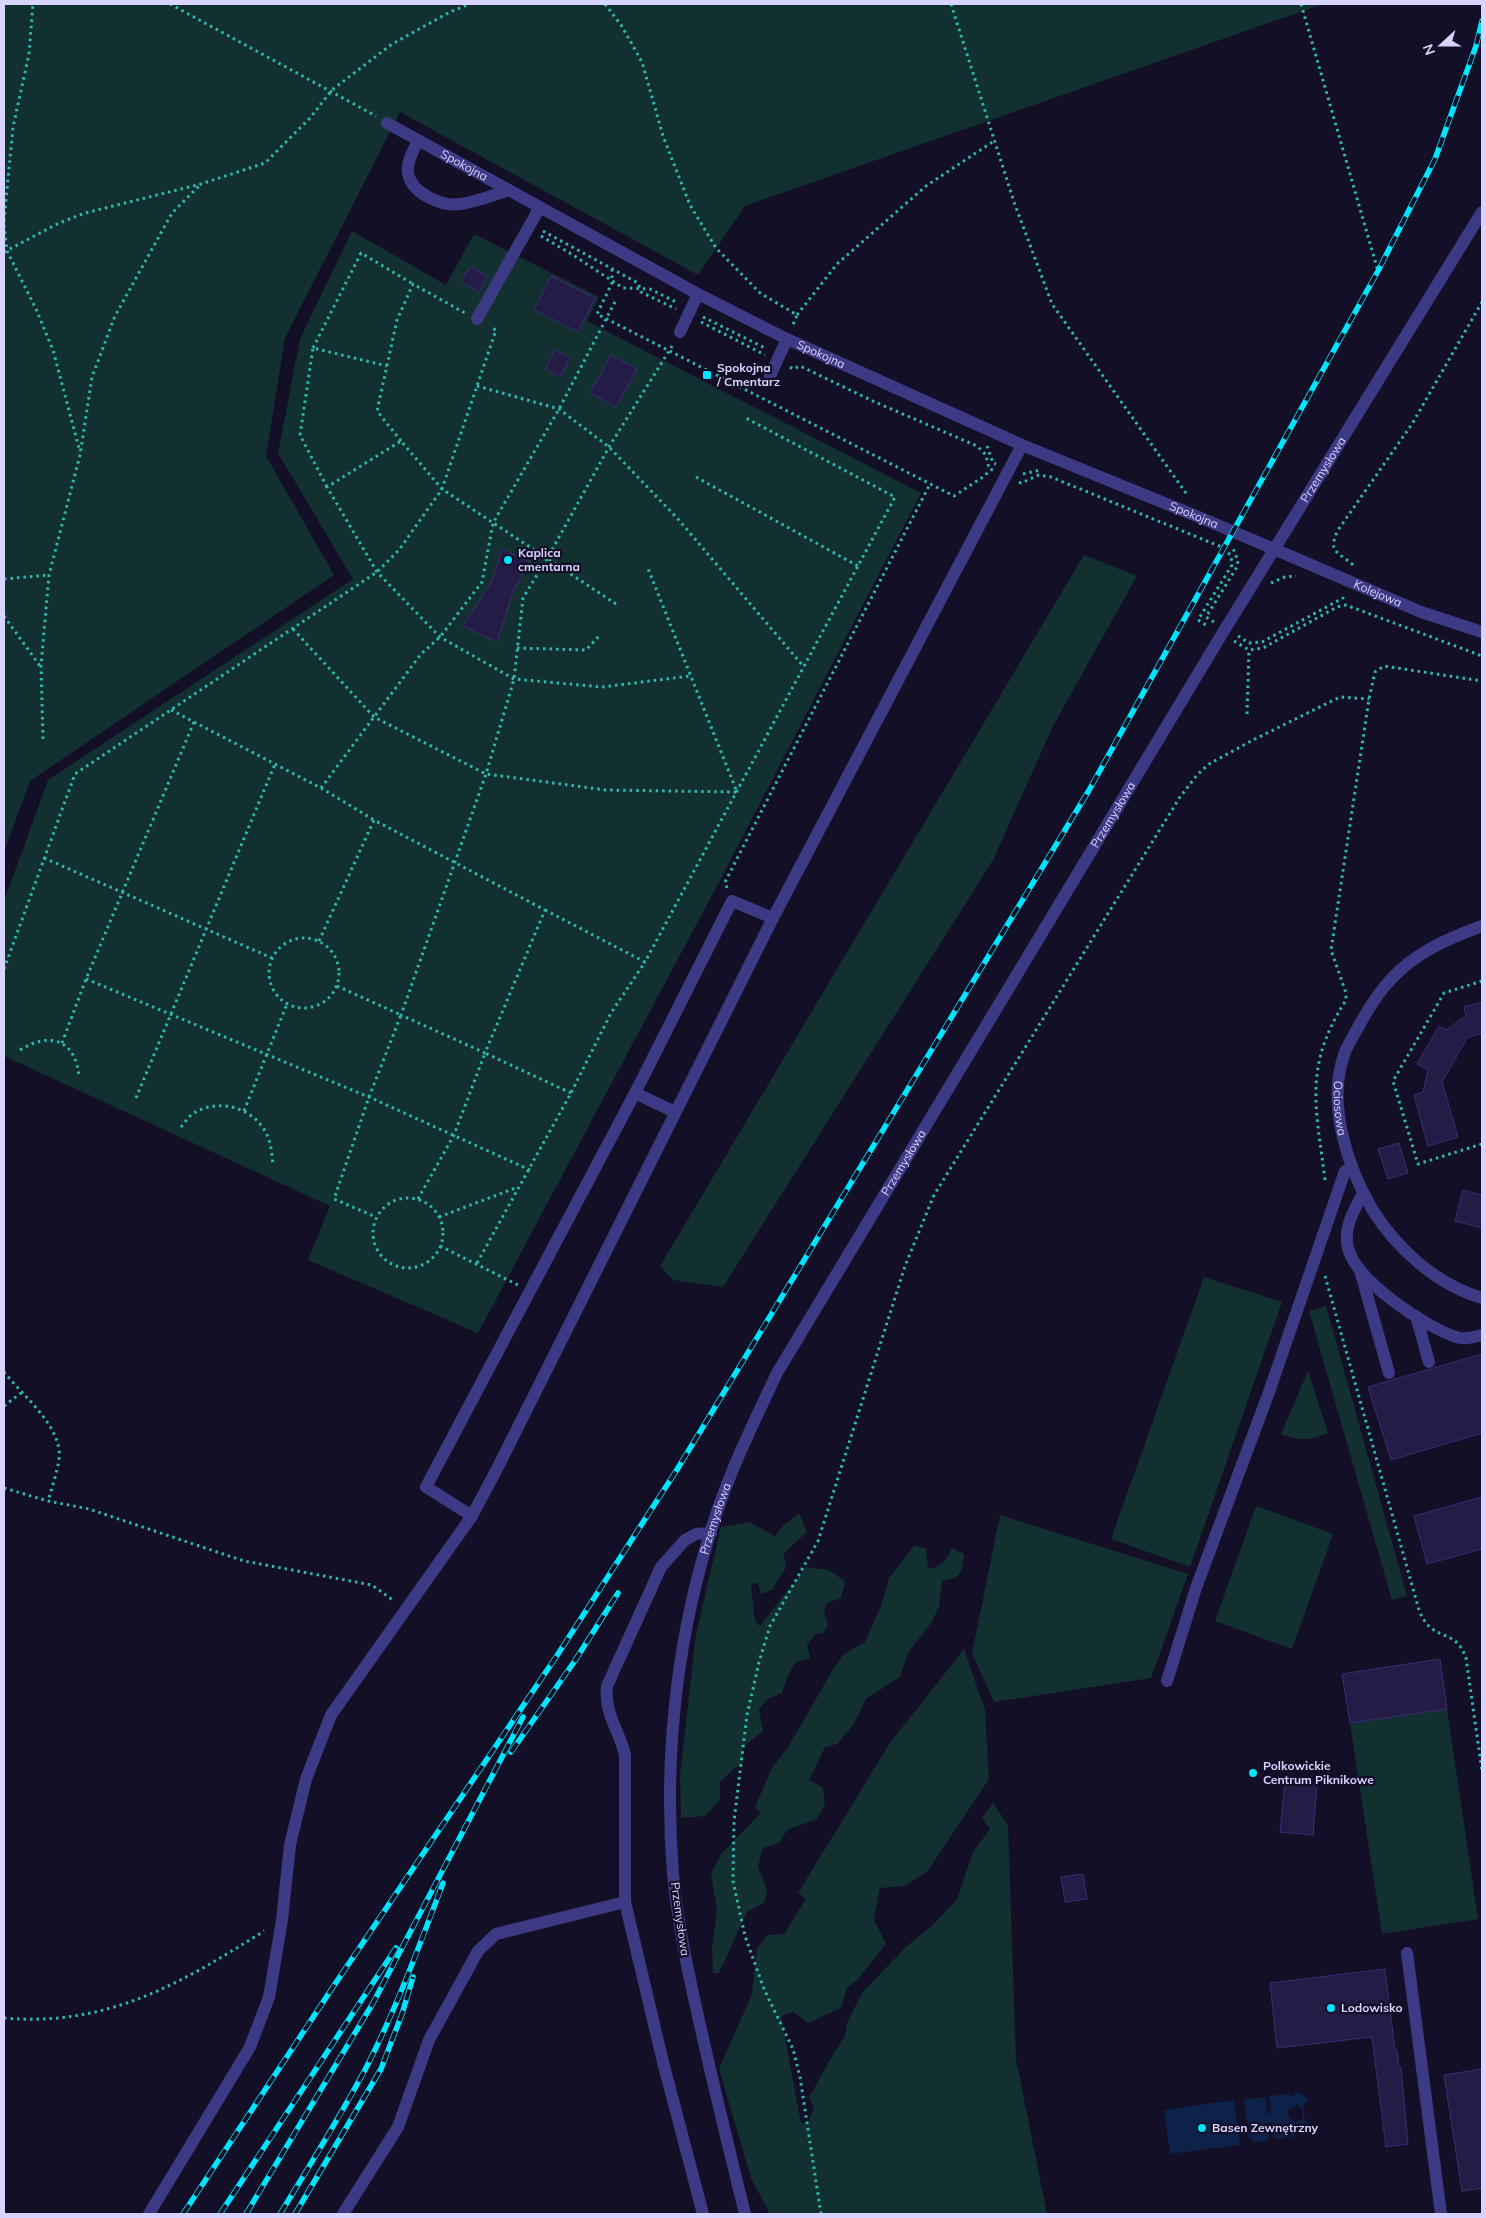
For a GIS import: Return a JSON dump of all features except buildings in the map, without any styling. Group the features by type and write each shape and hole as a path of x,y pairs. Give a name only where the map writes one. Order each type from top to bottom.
{"street":[{"name":"Spokojna","path":"387,122 698,294 788,339 1022,445 1206,520 1274,550"},
{"path":"418,140 408,164 408,174 412,184 422,193 448,205 460,204 509,190"},
{"path":"477,320 540,207"},
{"name":"Przemysłowa","path":"745,2214 706,2057 683,1949 673,1874 670,1795 674,1708 691,1606 710,1533 744,1441 777,1373 1226,629 1482,212"},
{"path":"680,332 692,311 698,294"},
{"path":"770,376 788,339"},
{"path":"149,2214 250,2048 269,1998 282,1920 290,1845 306,1779 331,1715 472,1516 773,918 1022,445"},
{"name":"Kolejowa","path":"1274,550 1420,612 1482,632"},
{"path":"472,1516 426,1487 635,1092 732,901 773,918"},
{"name":"Ociosowa","path":"1482,926 1437,944 1416,957 1379,991 1345,1053 1338,1088 1341,1136 1351,1168 1379,1220 1402,1248 1438,1277 1482,1298"},
{"path":"635,1092 675,1112"},
{"path":"1167,1681 1196,1588 1269,1392 1345,1171 1351,1168"},
{"path":"1363,1193 1347,1226 1348,1249 1360,1270 1389,1373"},
{"path":"1360,1270 1395,1302 1416,1316 1456,1337 1466,1338 1482,1335"},
{"path":"1416,1316 1429,1362"},
{"path":"703,2214 624,1902 625,1755 606,1701 607,1686 661,1567 685,1540 696,1534 710,1533"},
{"path":"344,2214 398,2127 429,2040 478,1951 496,1934 624,1902"},
{"path":"1407,1953 1442,2214"}],"path":[{"path":"4,221 14,127 28,54 33,4"},
{"path":"170,4 332,90 387,122"},
{"path":"5,252 59,223 85,213 200,184 265,163 310,118 332,90 392,44 450,12 470,4"},
{"path":"605,4 621,25 642,62 663,136 690,205 712,241 760,294 797,315"},
{"path":"951,4 1014,202 1052,304 1190,498"},
{"path":"1302,4 1378,272"},
{"path":"788,339 797,315 837,264 926,186 994,141"},
{"path":"43,738 40,666 49,575 80,455 92,377 115,316 172,213 200,184"},
{"path":"4,225 5,252 36,309 53,350 80,455"},
{"path":"528,227 573,254 612,283 623,288 650,289 780,356"},
{"path":"4,969 74,774 377,572 400,550 442,489 496,330 361,253 313,348 300,435 327,487 377,572 440,637 514,679 602,687 690,676"},
{"path":"612,269 612,283 597,314 606,319 954,496 986,476 988,469"},
{"path":"413,284 397,320 388,366 376,411 442,489 616,604"},
{"path":"321,788 421,654 440,637 482,582 493,523 559,410 616,300"},
{"path":"1333,541 1338,530 1412,424 1482,302"},
{"path":"376,1217 334,1200 369,1097 456,863 486,774 514,679 522,598 548,558 609,447 680,332"},
{"path":"313,348 388,366"},
{"path":"477,386 559,410 609,447 678,519 804,667"},
{"path":"477,1264 519,1186 530,1170 610,1013 645,962 895,496 744,417"},
{"path":"327,487 401,441"},
{"path":"981,441 987,446 993,462 1025,475 1040,470 1049,470"},
{"path":"696,477 858,566"},
{"path":"732,901 725,882 930,484"},
{"path":"1227,543 1232,546 1236,554 1237,567 1206,617 1249,644 1262,642 1343,598 1334,594"},
{"path":"646,566 737,792"},
{"path":"4,580 49,575"},
{"path":"1248,593 1285,577 1302,577"},
{"path":"4,616 40,666"},
{"path":"293,629 374,717 486,774 606,790 737,792"},
{"path":"517,648 586,650 599,636"},
{"path":"1247,714 1249,650"},
{"path":"1325,1184 1316,1124 1316,1080 1319,1057 1326,1035 1346,1000 1346,993 1331,950 1369,699 1375,672 1384,666 1482,681"},
{"path":"821,2214 802,2086 793,2049 764,1988 745,1936 734,1881 734,1820 747,1715 758,1662 770,1626 818,1541 905,1266 934,1195 1180,798 1197,775 1209,764 1253,740 1340,697 1369,699"},
{"path":"171,710 321,788 374,820 645,962"},
{"path":"62,1043 86,979 194,722"},
{"path":"136,1098 275,764"},
{"path":"319,941 374,820"},
{"path":"44,858 272,958"},
{"path":"418,1199 454,1135 485,1053 545,910"},
{"path":"303,938 319,941 328,947 338,965 339,976 337,986 330,997 321,1004 310,1008 298,1008 286,1004 276,996 270,984 268,971 272,958 278,949 287,942 303,938"},
{"path":"86,979 369,1097 530,1170"},
{"path":"1482,981 1444,994 1393,1081 1418,1164 1482,1144"},
{"path":"337,986 571,1092"},
{"path":"244,1111 268,1054 286,1004"},
{"path":"20,1050 32,1042 45,1039 62,1043 71,1050 78,1063 79,1077"},
{"path":"181,1127 193,1114 209,1106 226,1105 244,1111 258,1120 267,1133 272,1151 273,1165"},
{"path":"439,1217 519,1186"},
{"path":"405,1197 418,1199 430,1206 439,1217 442,1237 440,1246 432,1258 420,1266 406,1268 393,1265 382,1256 374,1244 372,1231 376,1217 383,1207 393,1200 405,1197"},
{"path":"440,1246 530,1291"},
{"path":"1315,1255 1323,1266 1419,1610 1424,1621 1433,1631 1454,1639 1463,1651 1482,1771"},
{"path":"4,1372 48,1422 56,1439 59,1458 48,1501"},
{"path":"4,1406 21,1393"},
{"path":"4,1488 48,1501 89,1509 244,1561 372,1585 406,1609"},
{"path":"4,2018 60,2019 134,2002 168,1988 282,1920"}],"green space":[{"path":"4,4 1323,4 745,206 698,275 400,112 285,338 266,456 334,575 30,781 4,852"},
{"path":"352,231 446,285 474,234 599,297 587,321 921,493 718,884 478,1333 308,1260 330,1206 4,1056 4,901 48,780 353,579 278,453 300,339"},
{"path":"1084,555 1137,576 1053,726 993,860 723,1287 673,1280 660,1266"},
{"path":"1204,1277 1282,1302 1190,1567 1111,1539"},
{"path":"1326,1306 1407,1596 1392,1600 1309,1311"},
{"path":"1308,1371 1328,1433 1315,1438 1304,1439 1281,1434"},
{"path":"1256,1506 1333,1534 1292,1649 1215,1621"},
{"path":"799,1513 807,1532 783,1554 787,1566 772,1590 761,1594 758,1583 751,1584 755,1621 760,1626 806,1567 828,1570 845,1581 841,1598 827,1603 824,1611 828,1626 823,1633 816,1634 807,1645 810,1658 796,1662 787,1677 782,1693 768,1699 759,1709 763,1731 743,1747 743,1763 720,1782 720,1800 705,1816 681,1818 680,1775 696,1634 721,1527 749,1522 775,1536 784,1525"},
{"path":"1000,1515 1188,1574 1151,1678 994,1702 972,1653"},
{"path":"914,1546 926,1548 928,1568 940,1565 952,1548 964,1554 960,1574 954,1578 942,1581 939,1607 931,1623 908,1653 900,1677 866,1699 853,1725 837,1744 825,1747 809,1780 823,1788 825,1804 817,1819 787,1830 779,1843 763,1848 758,1867 767,1890 764,1903 747,1912 719,1973 713,1973 712,1948 717,1910 711,1874 721,1854 761,1813 755,1807 771,1770 790,1744 832,1671 844,1654 865,1642 881,1606 889,1578"},
{"path":"964,1649 985,1710 989,1779 927,1872 904,1886 880,1888 874,1920 886,1944 858,1979 847,1988 841,2008 808,2023 793,2012 781,2016 801,2123 808,2123 814,2108 809,2098 845,2036 847,2023 862,1993 906,1947 935,1923 957,1899 973,1852 990,1829 982,1818 993,1803 1008,1825 1016,2059 1047,2214 770,2214 751,2178 719,2069 752,1994 757,1948 767,1935 784,1934 806,1899 798,1893 890,1743"},
{"path":"1447,1709 1478,1919 1382,1934 1350,1723"}],"water":[{"path":"1297,2092 1308,2099 1303,2106 1305,2120 1311,2125 1303,2135 1297,2131 1293,2137 1275,2139 1272,2122 1268,2123 1270,2135 1265,2141 1255,2142 1249,2138 1248,2130 1252,2122 1247,2123 1244,2100 1265,2097 1267,2113 1271,2113 1269,2096 1287,2094 1293,2097","holes":["1298,2105 1302,2110 1303,2119 1295,2122 1288,2117 1289,2109"]},
{"name":"Basen Zewnętrzny","path":"1234,2100 1240,2145 1170,2154 1164,2110"}],"railway":[{"path":"183,2214 333,1987 558,1654 678,1468 1088,792 1378,271 1435,159 1476,46 1482,21"},
{"path":"511,1752 574,1662 618,1593"},
{"path":"246,2214 373,2003 523,1717"},
{"path":"280,2214 336,2122 378,2044 417,1952 443,1883"},
{"path":"220,2214 396,1948"},
{"path":"295,2214 381,2069 402,2014 413,1977"}],"place":[{"name":"Spokojna / Cmentarz","path":"707,375"},
{"name":"Kaplica cmentarna","path":"508,560"},
{"name":"Polkowickie Centrum Piknikowe","path":"1253,1773"},
{"name":"Lodowisko","path":"1331,2008"},
{"name":"Basen Zewnętrzny","path":"1202,2128"}]}
